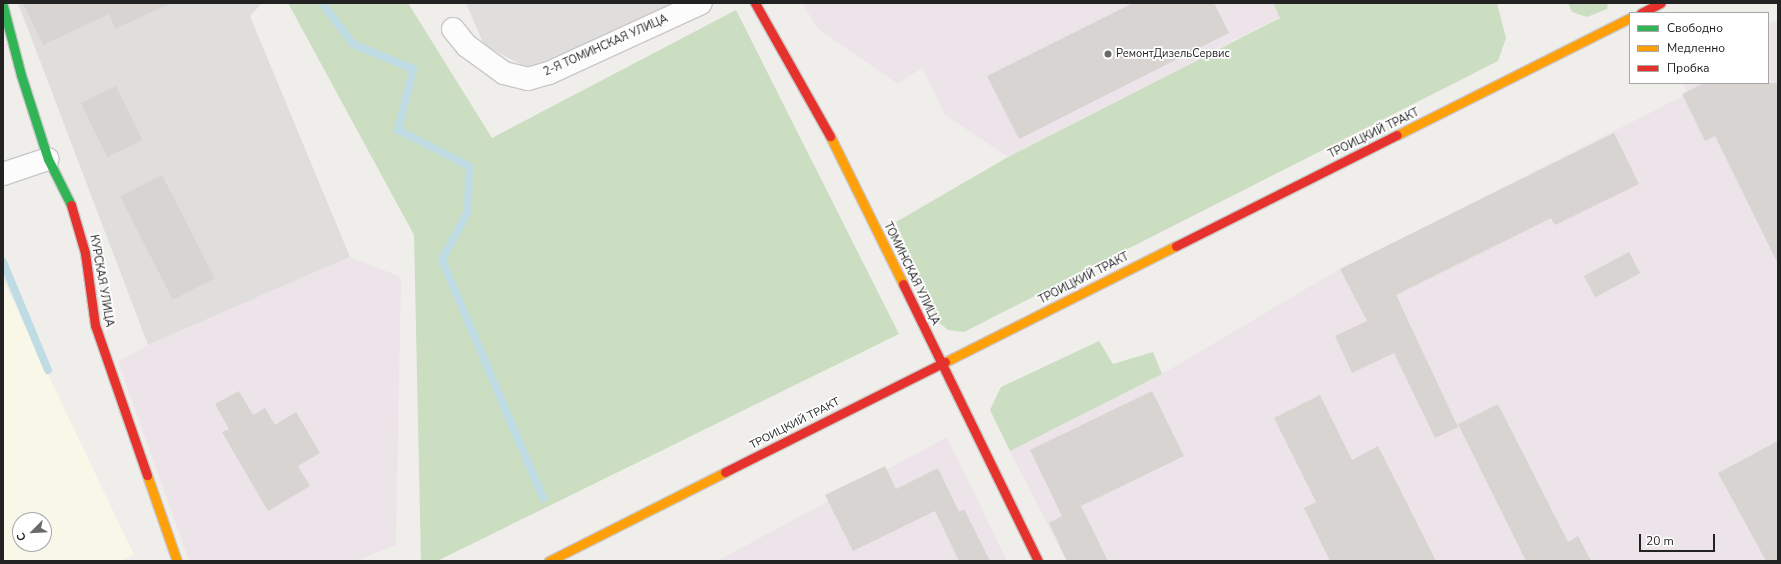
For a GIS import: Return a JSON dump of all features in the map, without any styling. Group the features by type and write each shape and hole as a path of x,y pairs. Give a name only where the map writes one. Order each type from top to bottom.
{"street":[{"name":"2-Я ТОМИНСКАЯ УЛИЦА","path":"453,29 467,46 504,73 528,79 549,73 701,3"},
{"name":"ТОМИНСКАЯ УЛИЦА","path":"755,3 828,132 1038,561"},
{"name":"КУРСКАЯ УЛИЦА","path":"3,6 48,159 73,209 85,253 95,325 177,561"},
{"name":"ТРОИЦКИЙ ТРАКТ","path":"549,561 1629,19"},
{"path":"3,174 48,159"}],"shaded area":[{"path":"18,3 262,3 250,16 350,257 148,345"},
{"path":"466,3 679,3 535,72 484,45"},
{"path":"802,3 1273,3 1280,17 1008,157 945,115 922,68 898,84 818,29"},
{"path":"1778,20 1778,561 1066,561 1010,451 1162,374 1331,274 1687,94 1683,84 1769,84 1769,24"},
{"path":"350,257 401,277 396,545 356,561 189,561 118,362 148,345"},
{"path":"3,280 134,555 121,561 3,561"},
{"path":"947,437 1007,561 717,561"}],"green space":[{"path":"288,3 408,3 492,138 736,10 899,334 437,561 421,561 414,235"},
{"path":"1273,3 1497,3 1506,38 1498,61 964,332 948,330 937,321 896,222 1008,157 1280,18"},
{"path":"1568,3 1608,3 1607,9 1587,17 1572,12"},
{"path":"1099,341 1113,364 1153,352 1162,374 1010,451 990,410 1001,387"}],"building":[{"path":"23,3 171,3 115,29 109,14 43,45"},
{"name":"РемонтДизельСервис","path":"1133,3 1214,3 1229,33 1019,139 987,76"},
{"path":"1778,83 1778,264 1715,136 1705,141 1682,94 1702,84"},
{"path":"116,86 142,140 107,157 81,103"},
{"path":"1614,133 1639,184 1555,225 1551,218 1396,295 1458,427 1435,438 1394,353 1352,373 1335,336 1367,321 1340,269"},
{"path":"162,175 215,278 173,300 120,196"},
{"path":"1629,252 1640,273 1595,297 1584,276"},
{"path":"239,391 253,415 265,408 275,425 296,412 320,453 298,466 310,486 268,511 222,432 229,429 215,404"},
{"path":"1152,391 1184,456 1081,506 1108,561 1067,561 1049,523 1062,516 1030,450"},
{"path":"1320,395 1352,460 1378,446 1436,561 1330,561 1304,508 1316,502 1274,418"},
{"path":"1498,404 1568,542 1578,536 1591,561 1526,561 1458,424"},
{"path":"1778,441 1778,561 1766,561 1718,473"},
{"path":"885,466 896,489 938,468 959,512 964,509 990,561 959,561 935,511 853,551 825,495"}],"waterway":[{"path":"322,3 353,44 413,69 398,130 469,166 468,211 442,260 543,498"},
{"path":"3,262 48,370"}],"traffic: fast":[{"path":"3,6 21,75 48,159 71,205"}],"traffic: slow":[{"path":"1397,135 1629,19"},
{"path":"830,136 903,284"},
{"path":"945,362 1176,246"},
{"path":"549,561 725,472"},
{"path":"147,475 177,561"}],"traffic: jam":[{"path":"755,3 830,136"},
{"path":"1643,12 1661,3"},
{"path":"1176,246 1397,135"},
{"path":"71,205 85,253 95,325 147,475"},
{"path":"903,284 1038,561"},
{"path":"725,472 945,362"}],"place":[{"name":"РемонтДизельСервис","path":"1108,54"}]}
